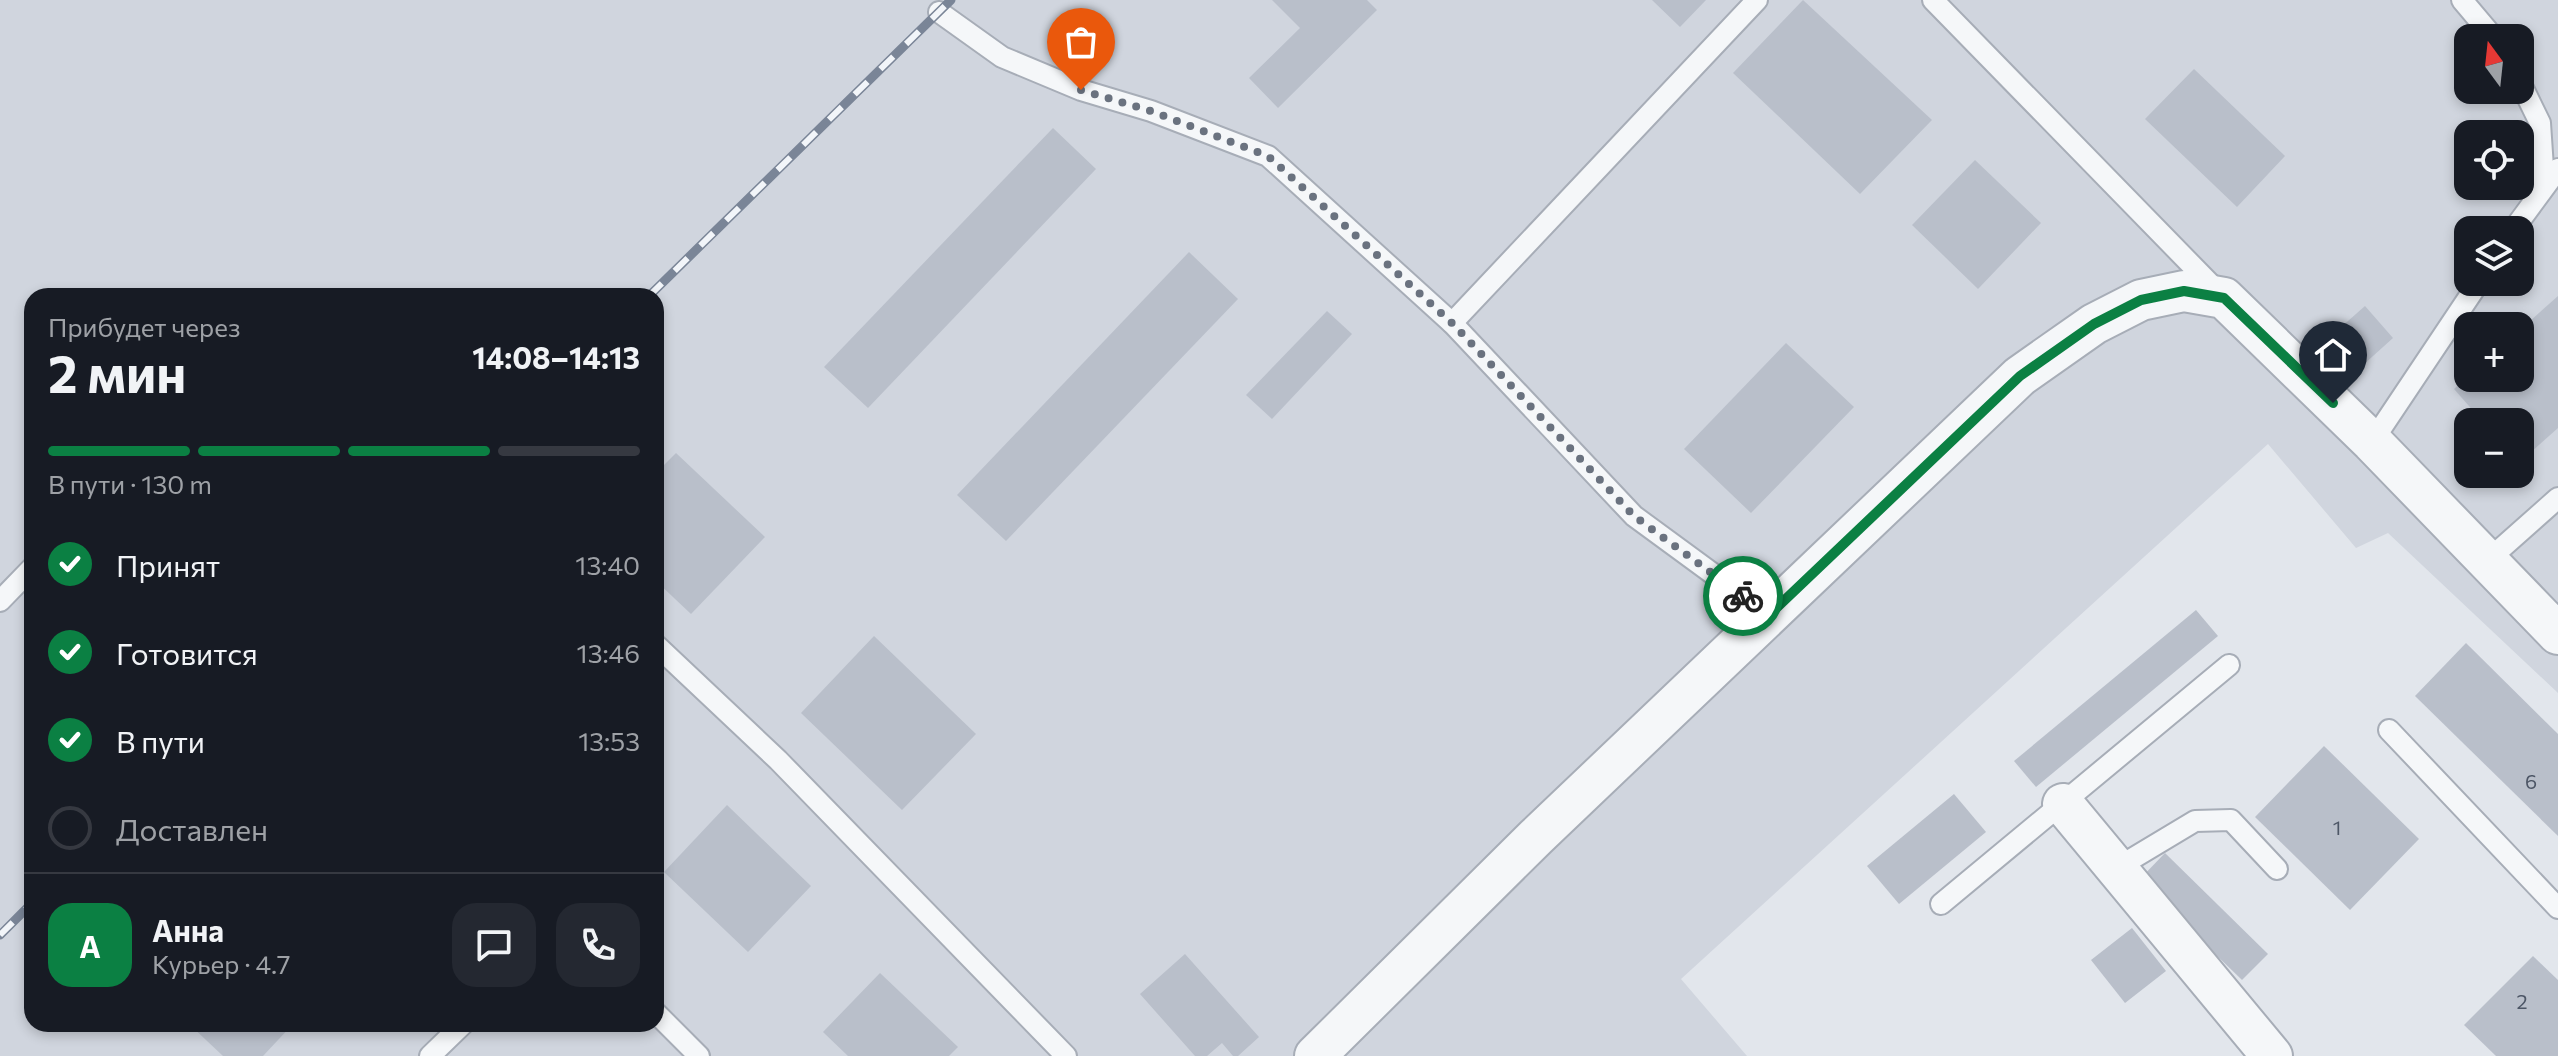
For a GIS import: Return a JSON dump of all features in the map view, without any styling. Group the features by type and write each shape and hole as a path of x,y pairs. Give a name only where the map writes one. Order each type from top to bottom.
{"street":[{"path":"1315,1056 1536,837 2020,376 2094,324 2141,300 2184,291 2224,298 2372,442 2558,634"},
{"path":"2063,804 2272,1056"}],"lane":[{"path":"1452,323 1757,0"},
{"path":"1933,0 2224,298"},
{"path":"2462,0 2482,24"},
{"path":"939,12 1002,57 1081,90 1151,111 1268,156 1452,323 1634,516 1769,615"},
{"path":"2523,216 2551,176 2540,123 2531,104"},
{"path":"2372,442 2470,296"},
{"path":"2487,561 2558,498"},
{"path":"0,601 24,576"},
{"path":"664,653 778,760 1066,1056"},
{"path":"1941,904 2229,665"},
{"path":"2389,730 2558,908"},
{"path":"2115,869 2195,821 2231,820 2277,869"},
{"path":"664,1021 699,1056"},
{"path":"430,1056 455,1032"}],"shaded area":[{"path":"0,0 2558,0 2558,693 2388,533 2356,548 2268,444 1681,979 1747,1056 0,1056"}],"building":[{"path":"1272,0 1367,0 1377,10 1278,108 1249,78 1300,28"},
{"path":"1652,0 1706,0 1680,27"},
{"path":"1803,0 1932,120 1860,194 1733,73"},
{"path":"2194,69 2285,156 2237,207 2145,119"},
{"path":"1053,128 1096,169 868,408 824,367"},
{"path":"1975,160 2041,223 1978,289 1912,225"},
{"path":"1189,252 1238,299 1006,541 957,495"},
{"path":"2558,296 2558,428 2534,449 2534,408 2471,408 2457,392 2534,392 2534,317"},
{"path":"2365,306 2393,338 2343,383 2314,351"},
{"path":"1327,311 1352,334 1272,419 1246,395"},
{"path":"1786,343 1854,407 1751,513 1684,449"},
{"path":"676,453 765,537 691,614 664,589 664,465"},
{"path":"2196,610 2218,636 2036,787 2014,761"},
{"path":"874,636 976,734 902,810 801,713"},
{"path":"2466,643 2558,734 2558,836 2415,696"},
{"path":"2324,746 2419,839 2350,910 2255,817"},
{"path":"1954,794 1986,832 1899,904 1867,866"},
{"path":"727,805 811,886 748,952 664,872"},
{"path":"2165,853 2268,954 2242,980 2139,880"},
{"path":"2132,928 2166,971 2125,1003 2091,960"},
{"path":"1185,954 1259,1037 1238,1056 1233,1056 1222,1043 1207,1056 1195,1056 1140,994"},
{"path":"2533,956 2558,980 2558,1056 2496,1056 2464,1025"},
{"path":"880,973 958,1047 949,1056 848,1056 823,1032"},
{"path":"198,1032 286,1032 263,1056 223,1056"}],"railway":[{"path":"657,288 951,0"},
{"path":"0,935 24,911"}],"way so far":[{"path":"1081,90 1151,111 1268,156 1452,323 1634,516 1743,596"}],"route":[{"path":"1743,596 1769,615 2020,376 2094,324 2141,300 2184,291 2224,298 2333,403"}]}
